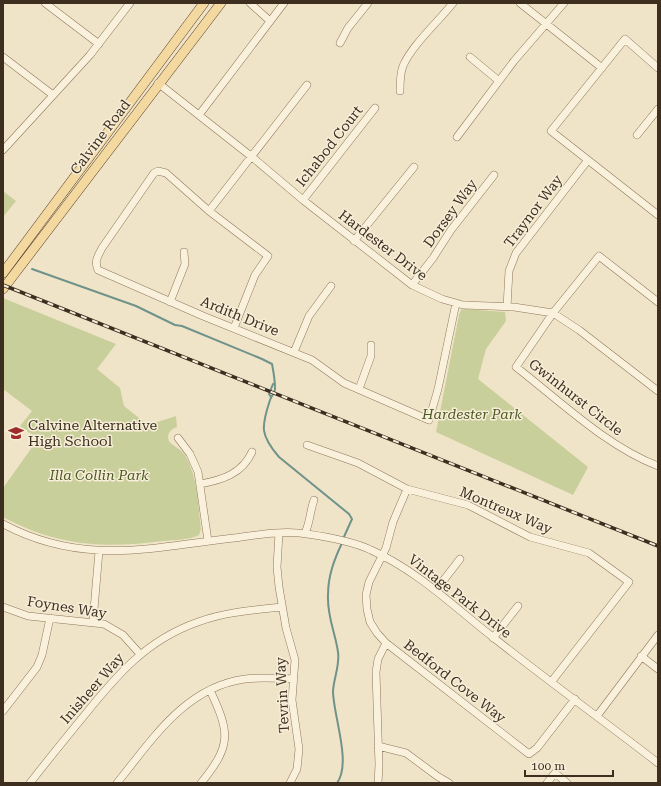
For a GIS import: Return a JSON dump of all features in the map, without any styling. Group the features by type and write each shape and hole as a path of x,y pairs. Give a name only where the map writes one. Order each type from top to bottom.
{"main road":[{"name":"Calvine Road","path":"3,273 204,3"},
{"name":"Calvine Road","path":"3,289 158,83 221,3"}],"street":[{"path":"45,3 99,44"},
{"path":"3,150 99,44 130,3"},
{"path":"250,3 270,21"},
{"path":"199,115 284,3"},
{"path":"340,43 348,28 368,3"},
{"path":"400,91 400,75 404,66 429,30 453,3"},
{"path":"520,3 602,68"},
{"path":"457,137 499,81 564,3"},
{"path":"658,68 625,39 551,131 658,215"},
{"path":"3,57 53,95"},
{"path":"470,57 499,81"},
{"name":"Hardester Drive","path":"158,83 252,157 354,241 412,285 429,294 456,303 478,306 507,307 553,313 574,326 658,391"},
{"path":"234,328 255,275 268,256 209,210 307,85"},
{"name":"Ichabod Court","path":"303,200 375,108"},
{"path":"637,135 658,109"},
{"name":"Traynor Way","path":"507,307 510,271 516,254 588,160"},
{"path":"354,241 414,167"},
{"name":"Ardith Drive","path":"209,210 166,173 158,170 154,173 107,241 96,260 98,270 170,302 312,360 344,383 428,420 438,389 456,303"},
{"name":"Dorsey Way","path":"412,285 433,258 451,230 494,175"},
{"path":"170,302 185,264 184,252"},
{"path":"553,313 599,256 658,302"},
{"path":"294,352 309,316 331,286"},
{"name":"Gwinhurst Circle","path":"553,313 516,367 614,444 638,458 658,466"},
{"path":"359,389 371,356 371,345"},
{"path":"178,438 190,454 198,472 208,541"},
{"path":"307,445 358,463 407,489"},
{"path":"200,484 232,475 242,467 252,452"},
{"name":"Bedford Cove Way","path":"407,489 393,522 383,556 369,582 366,602 368,615 373,628 386,643 529,754 537,748 575,699"},
{"name":"Montreux Way","path":"407,489 468,505 530,537 582,550 601,560 628,582 552,681"},
{"path":"305,533 308,527 308,518 314,500"},
{"name":"Vintage Park Drive","path":"3,524 29,537 53,544 99,552 135,551 279,533 305,533 350,543 383,556 436,590 493,638 552,681 658,764"},
{"name":"Tevrin Way","path":"279,533 277,567 282,607 295,660 292,700 299,756 297,769 290,783"},
{"path":"93,621 99,552"},
{"path":"436,590 460,559"},
{"path":"493,638 518,606"},
{"name":"Foynes Way","path":"3,607 28,616 93,621 104,624 119,632 140,654"},
{"name":"Inisheer Way","path":"30,783 115,677 140,654 161,640 198,622 232,613 282,607"},
{"path":"3,711 37,667 42,655 50,618"},
{"path":"597,716 658,635"},
{"path":"378,783 376,672 378,659 386,643"},
{"path":"641,656 658,668"},
{"path":"117,783 168,721 188,703 210,690 244,680 264,678 294,679"},
{"path":"201,783 220,757 225,738 223,718 210,690"},
{"path":"378,746 406,753 436,776 449,783"},
{"path":"547,783 555,773 567,783"}],"green space":[{"path":"3,191 16,201 3,217"},
{"name":"Illa Collin Park","path":"3,298 116,344 97,369 120,388 124,406 148,425 176,416 177,427 170,432 168,438 170,443 184,454 193,474 197,492 201,529 199,535 187,539 121,545 101,545 81,543 42,534 3,517 3,488 38,439 20,426 32,411 3,389"},
{"name":"Hardester Park","path":"461,310 505,312 506,321 486,349 478,379 588,467 573,495 436,432 459,315"}],"waterway":[{"path":"32,269 136,306 175,325 182,326 272,364 275,389 265,417 265,436 268,443 279,457 349,514 352,519 343,539"},
{"path":"271,397 269,394 273,384"},
{"path":"337,783 343,764 341,738 333,691 338,666 338,657 337,644 330,617 328,595 332,568 342,543"}],"railway":[{"path":"3,285 658,546"}],"place":[{"name":"Calvine Alternative High School","path":"16,433"}]}
